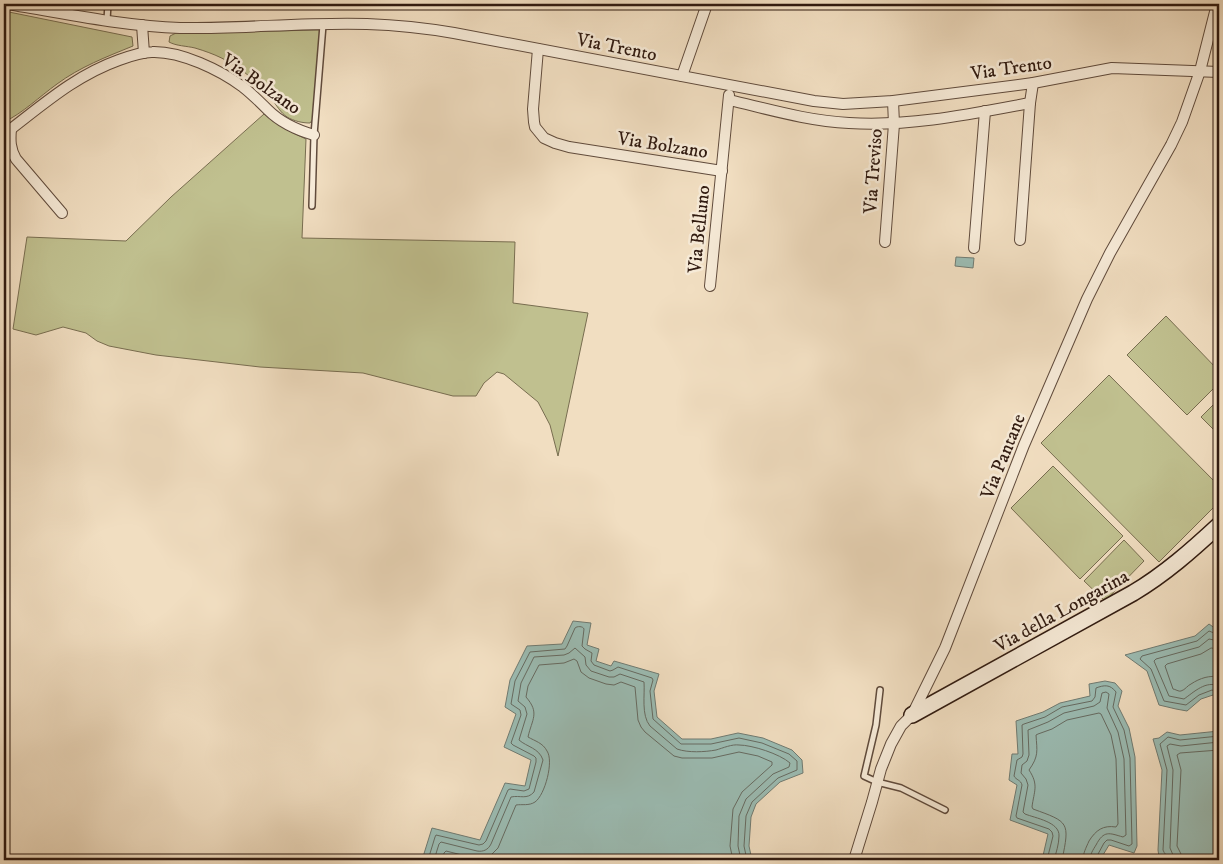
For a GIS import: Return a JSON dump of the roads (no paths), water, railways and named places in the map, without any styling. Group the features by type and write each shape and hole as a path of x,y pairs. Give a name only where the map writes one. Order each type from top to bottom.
{"street":[{"name":"Via Trento","path":"7,4 142,26 205,28 323,24 411,26 829,103 894,102 1033,83 1112,68 1219,72"},
{"path":"682,76 707,4"},
{"name":"Via Pantane","path":"854,860 881,769 891,744 902,726 912,715 945,648 1024,445 1087,299 1110,253 1174,138 1187,109 1200,71 1217,4"},
{"path":"142,26 144,52"},
{"name":"Via Bolzano","path":"538,49 533,116 535,127 544,138 555,144 569,147 722,171"},
{"name":"Via Bolzano","path":"7,130 63,88 88,73 129,56 144,52 156,52 173,55 210,68 243,87 285,123 314,135"},
{"path":"1020,240 1033,83"},
{"name":"Via Belluno","path":"710,286 730,85"},
{"path":"729,100 820,120 894,124 1030,103"},
{"name":"Via Treviso","path":"885,242 894,102"},
{"path":"974,248 985,111"},
{"path":"7,130 12,154 62,213"},
{"name":"Via della Longarina","path":"912,715 1145,586 1188,553 1219,525"}],"lane":[{"path":"106,20 108,4"},
{"path":"312,206 314,135 323,24"},
{"path":"880,690 876,725 864,776 877,782 900,788 945,810"}],"water":[{"path":"956,257 974,258 973,268 955,266"},
{"path":"573,621 591,623 587,645 599,649 596,661 611,666 614,661 659,674 654,691 657,717 682,739 711,739 738,733 763,738 792,750 802,760 803,773 780,782 756,804 751,817 749,846 752,860 422,860 432,828 480,840 505,783 525,786 531,760 504,747 516,714 505,707 510,680 527,646 562,644"},
{"path":"1209,624 1219,631 1219,707 1217,707 1213,695 1201,699 1187,711 1159,705 1147,671 1125,655 1195,636"},
{"path":"1105,681 1115,683 1122,691 1118,706 1129,728 1135,757 1137,846 1134,853 1109,845 1100,860 1042,860 1048,834 1010,820 1017,785 1009,780 1012,754 1018,754 1016,721 1043,712 1060,703 1090,696 1089,684"},
{"path":"1219,731 1219,860 1171,860 1159,857 1162,770 1153,739 1159,738 1167,732 1180,735"}]}
